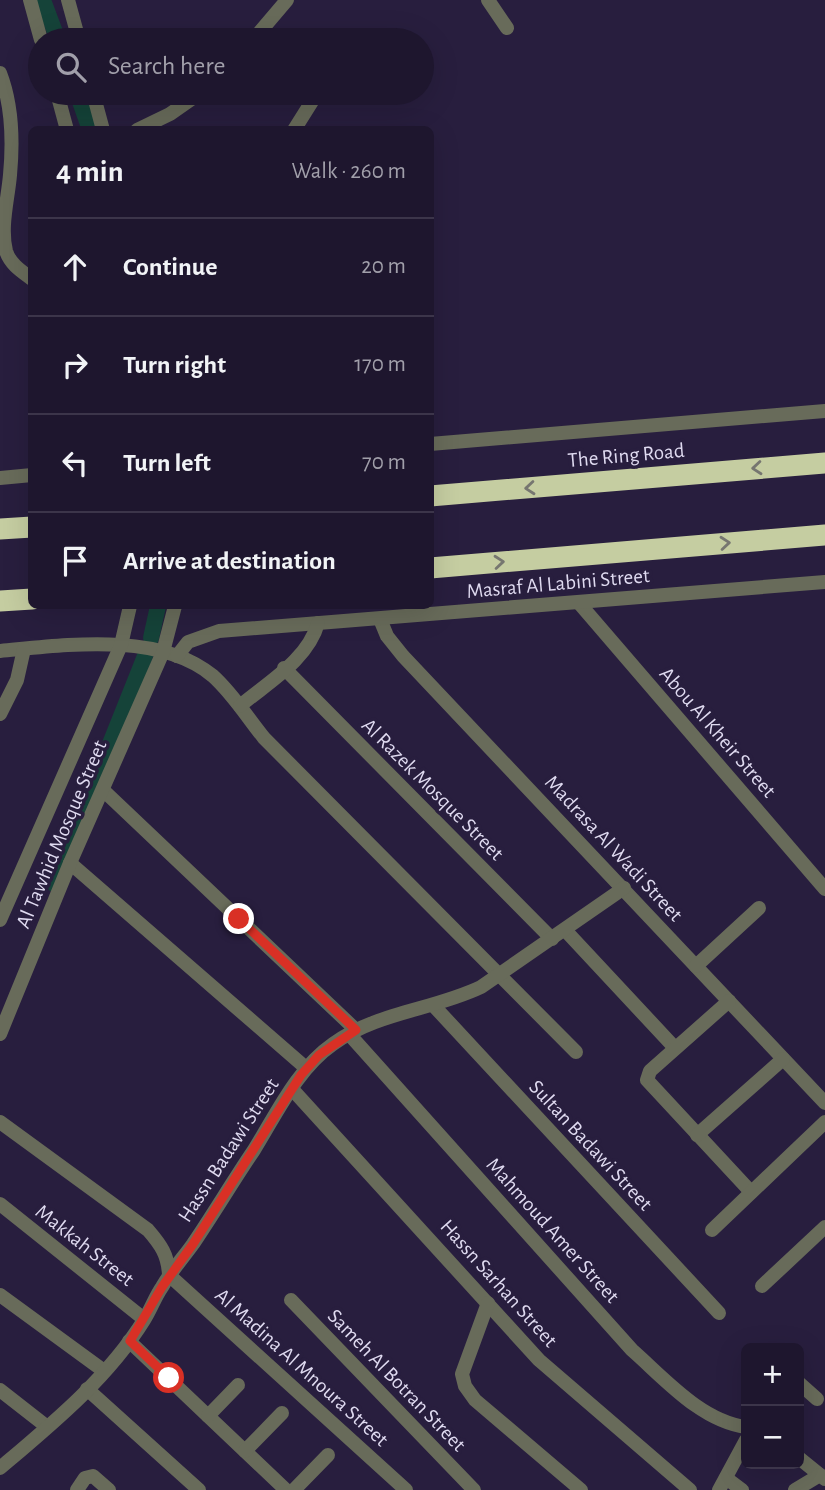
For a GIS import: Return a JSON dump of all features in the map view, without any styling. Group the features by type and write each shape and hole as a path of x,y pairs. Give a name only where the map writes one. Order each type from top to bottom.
{"highway":[{"name":"The Ring Road","path":"434,496 825,463"},
{"path":"0,529 28,527"},
{"path":"434,568 825,535"},
{"path":"0,601 28,599"}],"street":[{"path":"30,0 38,28"},
{"path":"68,0 76,28"},
{"path":"268,28 287,0"},
{"path":"488,0 507,28"},
{"path":"0,73 10,126 10,172 3,232 7,253 17,268 28,276"},
{"path":"60,105 66,126"},
{"path":"96,105 102,126"},
{"path":"145,126 183,105"},
{"path":"297,126 310,105"},
{"path":"434,444 825,411"},
{"path":"0,478 28,475"},
{"name":"Masraf Al Labini Street","path":"170,654 208,633 825,582"},
{"name":"Abou Al Kheir Street","path":"579,603 825,888"},
{"name":"Al Tawhid Mosque Street","path":"1,914 121,645 129,609"},
{"name":"Al Tawhid Mosque Street","path":"0,1034 70,863 170,654 174,609"},
{"name":"Madrasa Al Wadi Street","path":"380,619 387,636 403,656 825,1102"},
{"path":"240,706 303,652 318,623"},
{"path":"0,651 71,645 121,645 187,659 214,678 264,738 576,1052"},
{"path":"0,714 16,680 24,649"},
{"name":"Al Razek Mosque Street","path":"284,668 552,939"},
{"name":"Mahmoud Amer Street","path":"103,790 353,1032 632,1350 679,1392 715,1418 741,1426"},
{"path":"70,863 306,1068"},
{"name":"Hassn Badawi Street","path":"0,1468 87,1389 130,1341 169,1275 193,1244 306,1068 326,1049 385,1017 460,997 500,974 624,888"},
{"path":"696,966 759,908"},
{"path":"565,930 675,1048"},
{"path":"729,1001 650,1071 647,1080 751,1192"},
{"name":"Sultan Badawi Street","path":"433,1005 719,1313"},
{"path":"697,1135 783,1059"},
{"name":"Hassn Sarhan Street","path":"292,1089 539,1360 690,1490"},
{"path":"0,1122 148,1230 162,1246 168,1261 169,1275"},
{"path":"712,1230 825,1122"},
{"name":"Makkah Street","path":"0,1204 144,1319"},
{"path":"762,1286 825,1227"},
{"name":"Al Madina Al Mnoura Street","path":"169,1275 406,1490"},
{"path":"0,1295 104,1371"},
{"name":"Sameh Al Botran Street","path":"290,1300 474,1490"},
{"path":"488,1303 462,1374 465,1386 475,1400 581,1490"},
{"path":"130,1341 286,1490"},
{"path":"208,1416 238,1385"},
{"path":"804,1387 817,1399"},
{"path":"87,1389 199,1490"},
{"path":"0,1390 46,1426"},
{"path":"246,1451 282,1413"},
{"path":"741,1450 723,1484 742,1490"},
{"path":"294,1490 328,1455"},
{"path":"795,1490 823,1477 804,1462"},
{"path":"79,1486 88,1476 93,1476 109,1490"}],"waterway":[{"path":"43,0 54,28"},
{"path":"81,105 89,126"},
{"path":"151,638 157,609"},
{"path":"54,884 145,656"}],"route":[{"path":"169,1378 130,1341 169,1275 193,1244 306,1068 333,1044 356,1030 239,919"}]}
